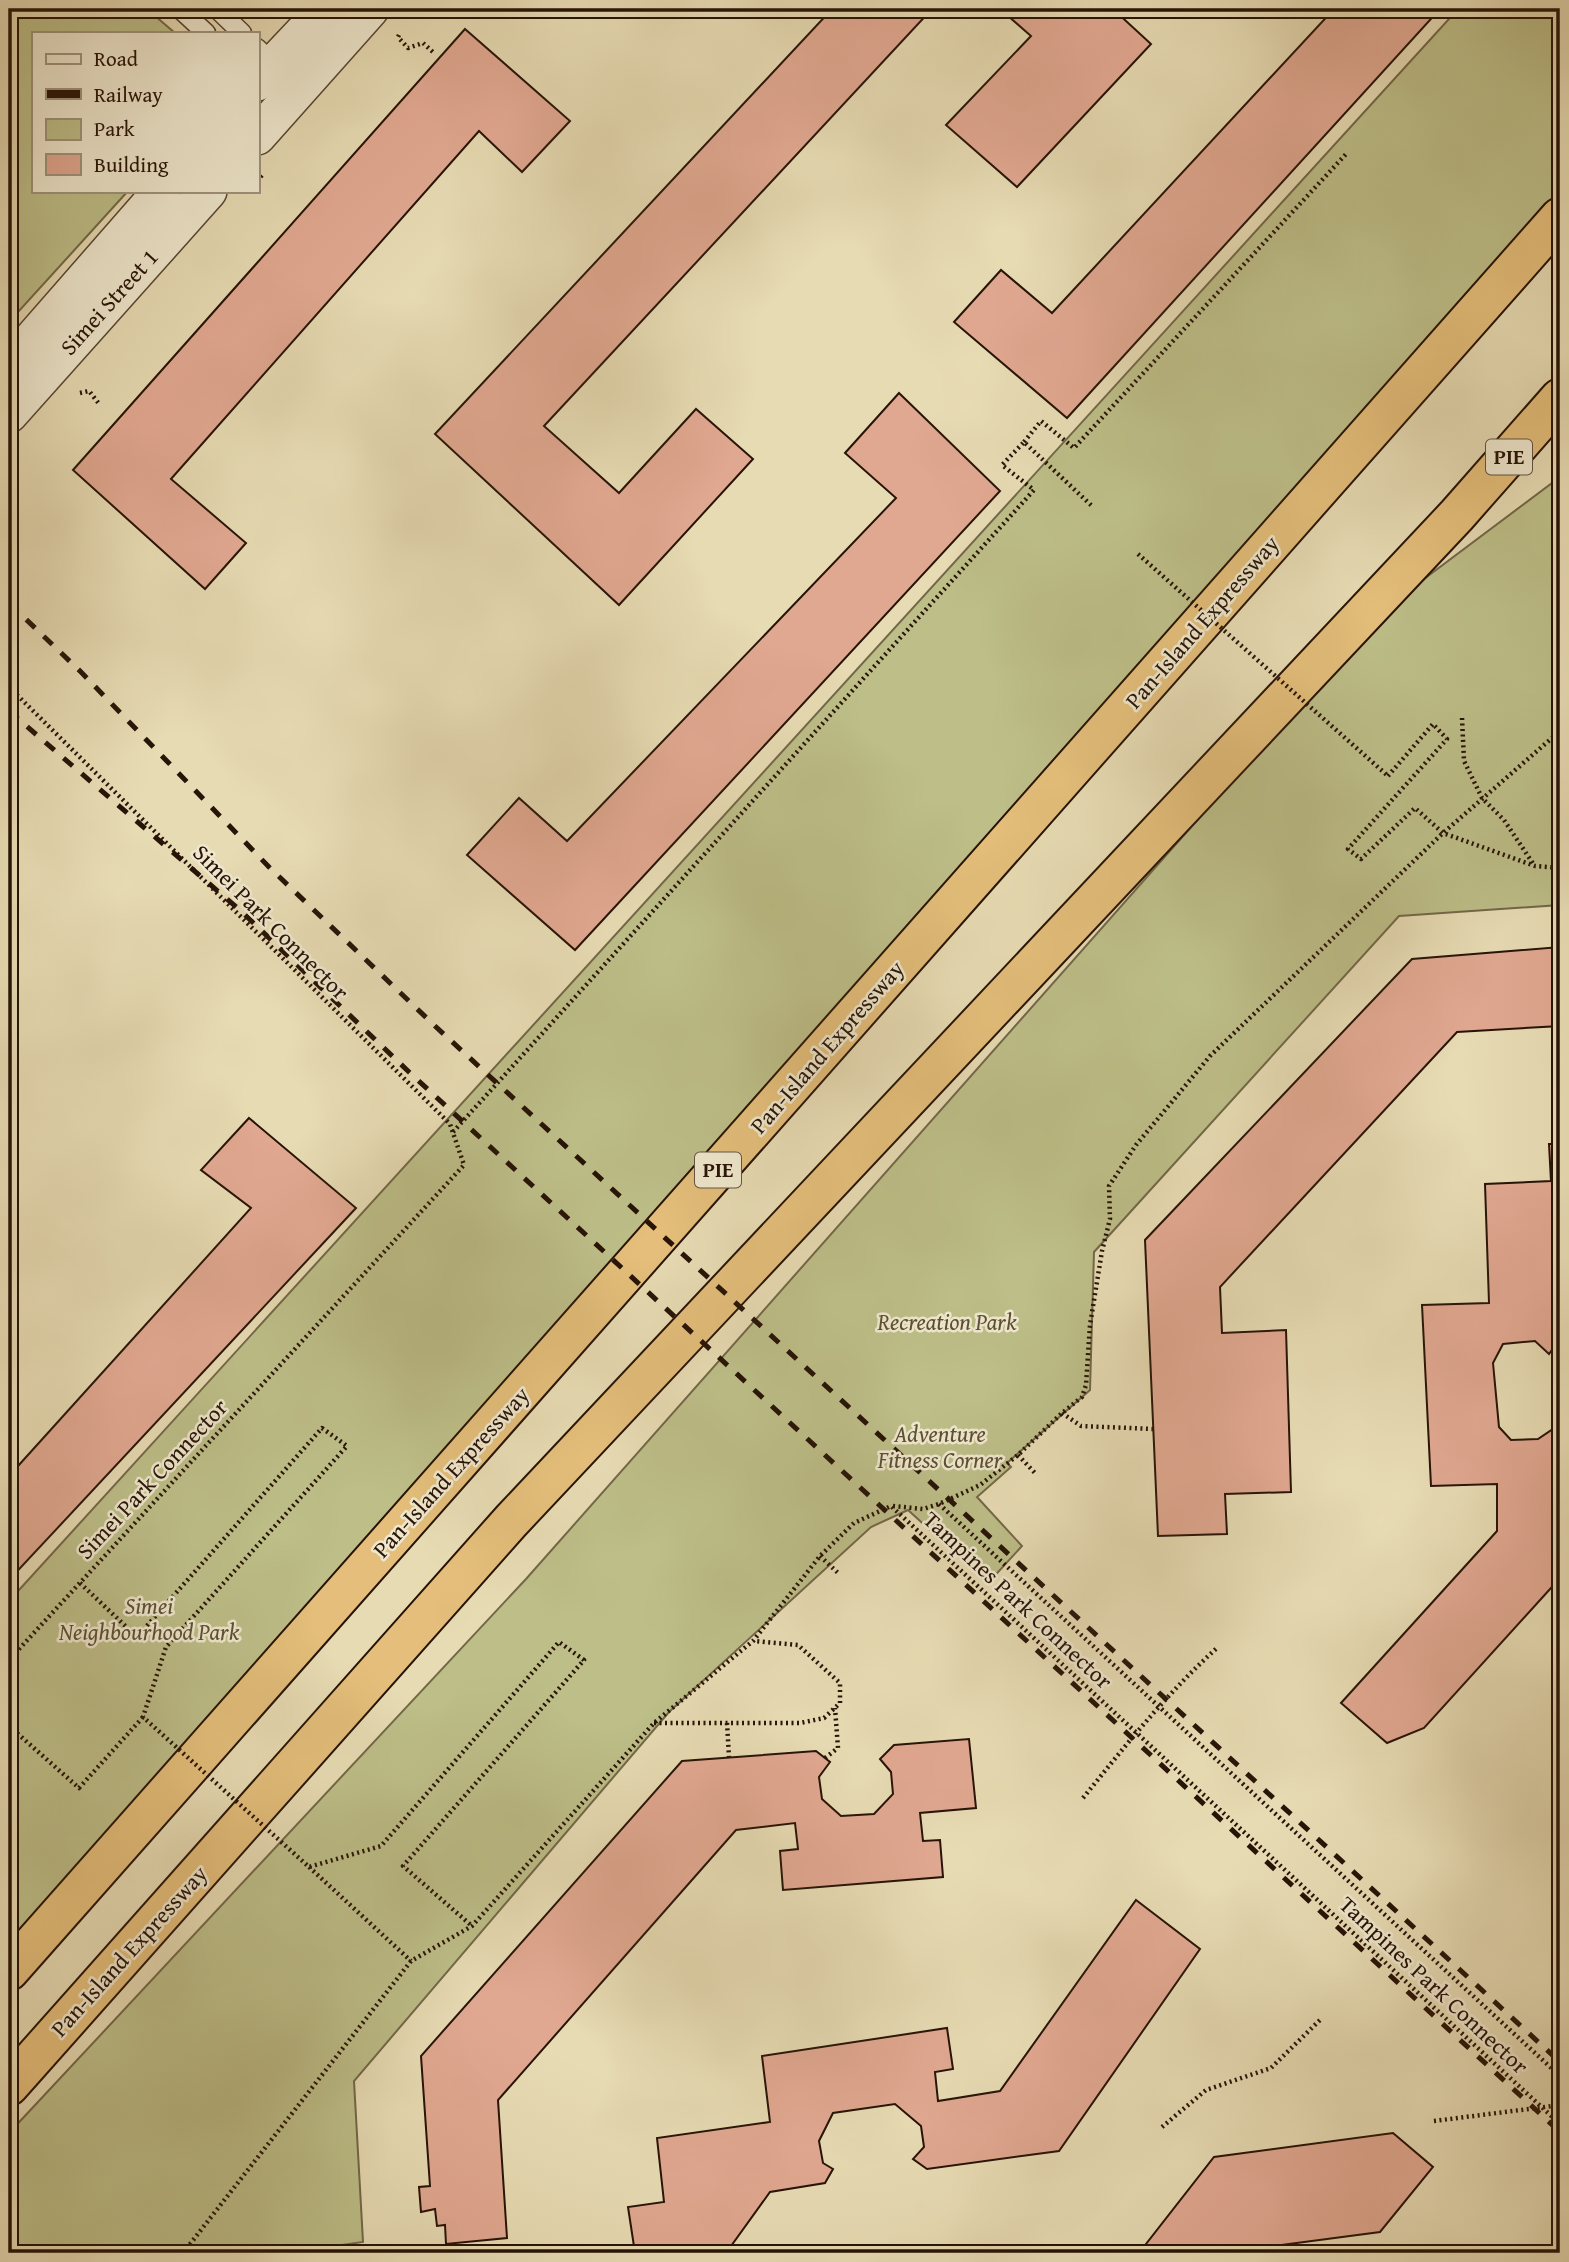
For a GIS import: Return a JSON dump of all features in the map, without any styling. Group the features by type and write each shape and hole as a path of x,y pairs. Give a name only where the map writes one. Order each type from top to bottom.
{"highway":[{"name":"Pan-Island Expressway","path":"9,1971 1560,217"},
{"name":"Pan-Island Expressway","path":"9,2086 511,1521 1457,515 1560,398"},
{"path":"1457,515 1560,429"}],"street":[{"path":"259,128 270,81 326,9"},
{"path":"270,81 370,9"},
{"name":"Simei Street 1","path":"9,366 161,192"},
{"name":"Simei Street 1","path":"9,414 207,192"}],"lane":[{"path":"180,9 205,32"},
{"path":"217,9 241,32"}],"path":[{"path":"400,29 398,37 408,48 423,43 434,53"},
{"path":"453,1132 1034,490 1002,465 1041,421 1074,448 1347,153"},
{"path":"75,395 89,391 100,405"},
{"path":"1024,442 1093,507"},
{"path":"1138,554 1388,776 1433,724 1447,739 1348,849 1361,859 1415,808 1443,833 1535,866 1560,868"},
{"name":"Simei Park Connector","path":"9,687 450,1124 464,1165 80,1583 136,1637 322,1427 346,1446 166,1647 144,1717"},
{"path":"1462,718 1464,761 1482,798 1504,820 1535,866"},
{"path":"891,1506 923,1509 980,1485 1018,1455 1082,1397 1086,1385 1090,1325 1110,1219 1109,1186 1160,1115 1210,1056 1443,833 1560,731"},
{"path":"1062,1413 1081,1426 1153,1429"},
{"path":"1018,1455 1035,1473"},
{"path":"939,1504 1560,2076"},
{"name":"Tampines Park Connector","path":"411,1961 472,1926 654,1723 753,1641 820,1556 854,1523 891,1506 1560,2124"},
{"path":"820,1556 838,1573"},
{"path":"9,1660 80,1583"},
{"path":"654,1723 800,1723 824,1718 840,1703 840,1683 797,1645 753,1641"},
{"path":"309,1867 381,1846 559,1642 584,1660 403,1866 472,1926"},
{"path":"1083,1798 1158,1706 1187,1674 1218,1647"},
{"path":"9,1649 14,1654"},
{"path":"825,1758 838,1748 835,1707"},
{"path":"9,1726 79,1788 144,1717 411,1961 183,2253"},
{"path":"727,1723 729,1757"},
{"path":"1162,2127 1206,2090 1270,2068 1322,2018"},
{"path":"1434,2121 1560,2105"}],"green space":[{"path":"9,9 147,9 174,32 32,32 32,192 127,192 9,322"},
{"name":"Simei Neighbourhood Park","path":"1458,9 1560,9 1560,211 9,1951 9,1601"},
{"name":"Recreation Park","path":"1560,477 1560,905 1399,916 1094,1252 1090,1390 1007,1463 1011,1467 977,1497 1022,1546 988,1583 908,1510 871,1527 669,1712 354,2081 363,2242 286,2253 9,2253 9,2133 526,1579 1384,609"}],"building":[{"path":"832,9 932,9 544,426 619,493 696,409 753,459 619,605 435,434"},
{"path":"1000,9 1113,9 1151,44 1017,187 946,125 1031,36"},
{"path":"1334,9 1440,9 1067,418 954,322 1001,270 1052,313"},
{"path":"465,29 570,121 522,172 479,131 171,479 246,543 205,589 73,470"},
{"path":"899,393 1000,491 575,950 467,855 519,798 567,841 896,498 845,453"},
{"path":"1560,947 1560,1026 1457,1032 1220,1287 1222,1333 1286,1330 1291,1492 1225,1494 1227,1534 1158,1536 1145,1240 1412,959"},
{"path":"249,1118 356,1208 9,1580 9,1476 251,1208 201,1170"},
{"path":"1549,1144 1560,1144 1560,1243 1556,1245 1559,1340 1549,1354 1535,1341 1503,1344 1493,1363 1499,1427 1511,1440 1538,1439 1553,1429 1560,1440 1560,1578 1424,1728 1387,1743 1341,1703 1497,1531 1497,1484 1431,1486 1422,1305 1489,1303 1485,1184 1551,1181"},
{"path":"969,1739 976,1808 920,1813 923,1841 940,1840 943,1877 783,1890 780,1851 798,1849 795,1823 736,1830 498,2100 507,2238 446,2244 445,2225 437,2226 435,2209 421,2212 419,2187 430,2186 421,2056 682,1761 816,1751 830,1762 819,1777 822,1799 841,1816 874,1814 893,1794 891,1772 880,1759 894,1745"},
{"path":"1136,1900 1200,1949 1059,2151 927,2169 913,2159 924,2147 921,2126 895,2104 833,2113 819,2141 823,2163 833,2169 825,2183 770,2192 726,2253 635,2253 628,2207 664,2202 657,2138 770,2122 762,2056 947,2028 953,2069 935,2072 938,2101 1000,2091"},
{"path":"1393,2133 1433,2167 1380,2232 1266,2247 1261,2253 1139,2253 1214,2157"}],"railway":[{"path":"9,603 81,672 269,867 435,1026 1560,2062"},
{"path":"9,711 242,912 409,1072 1560,2132"}],"park label":[{"name":"Adventure Fitness Corner","path":"940,1447"}]}
